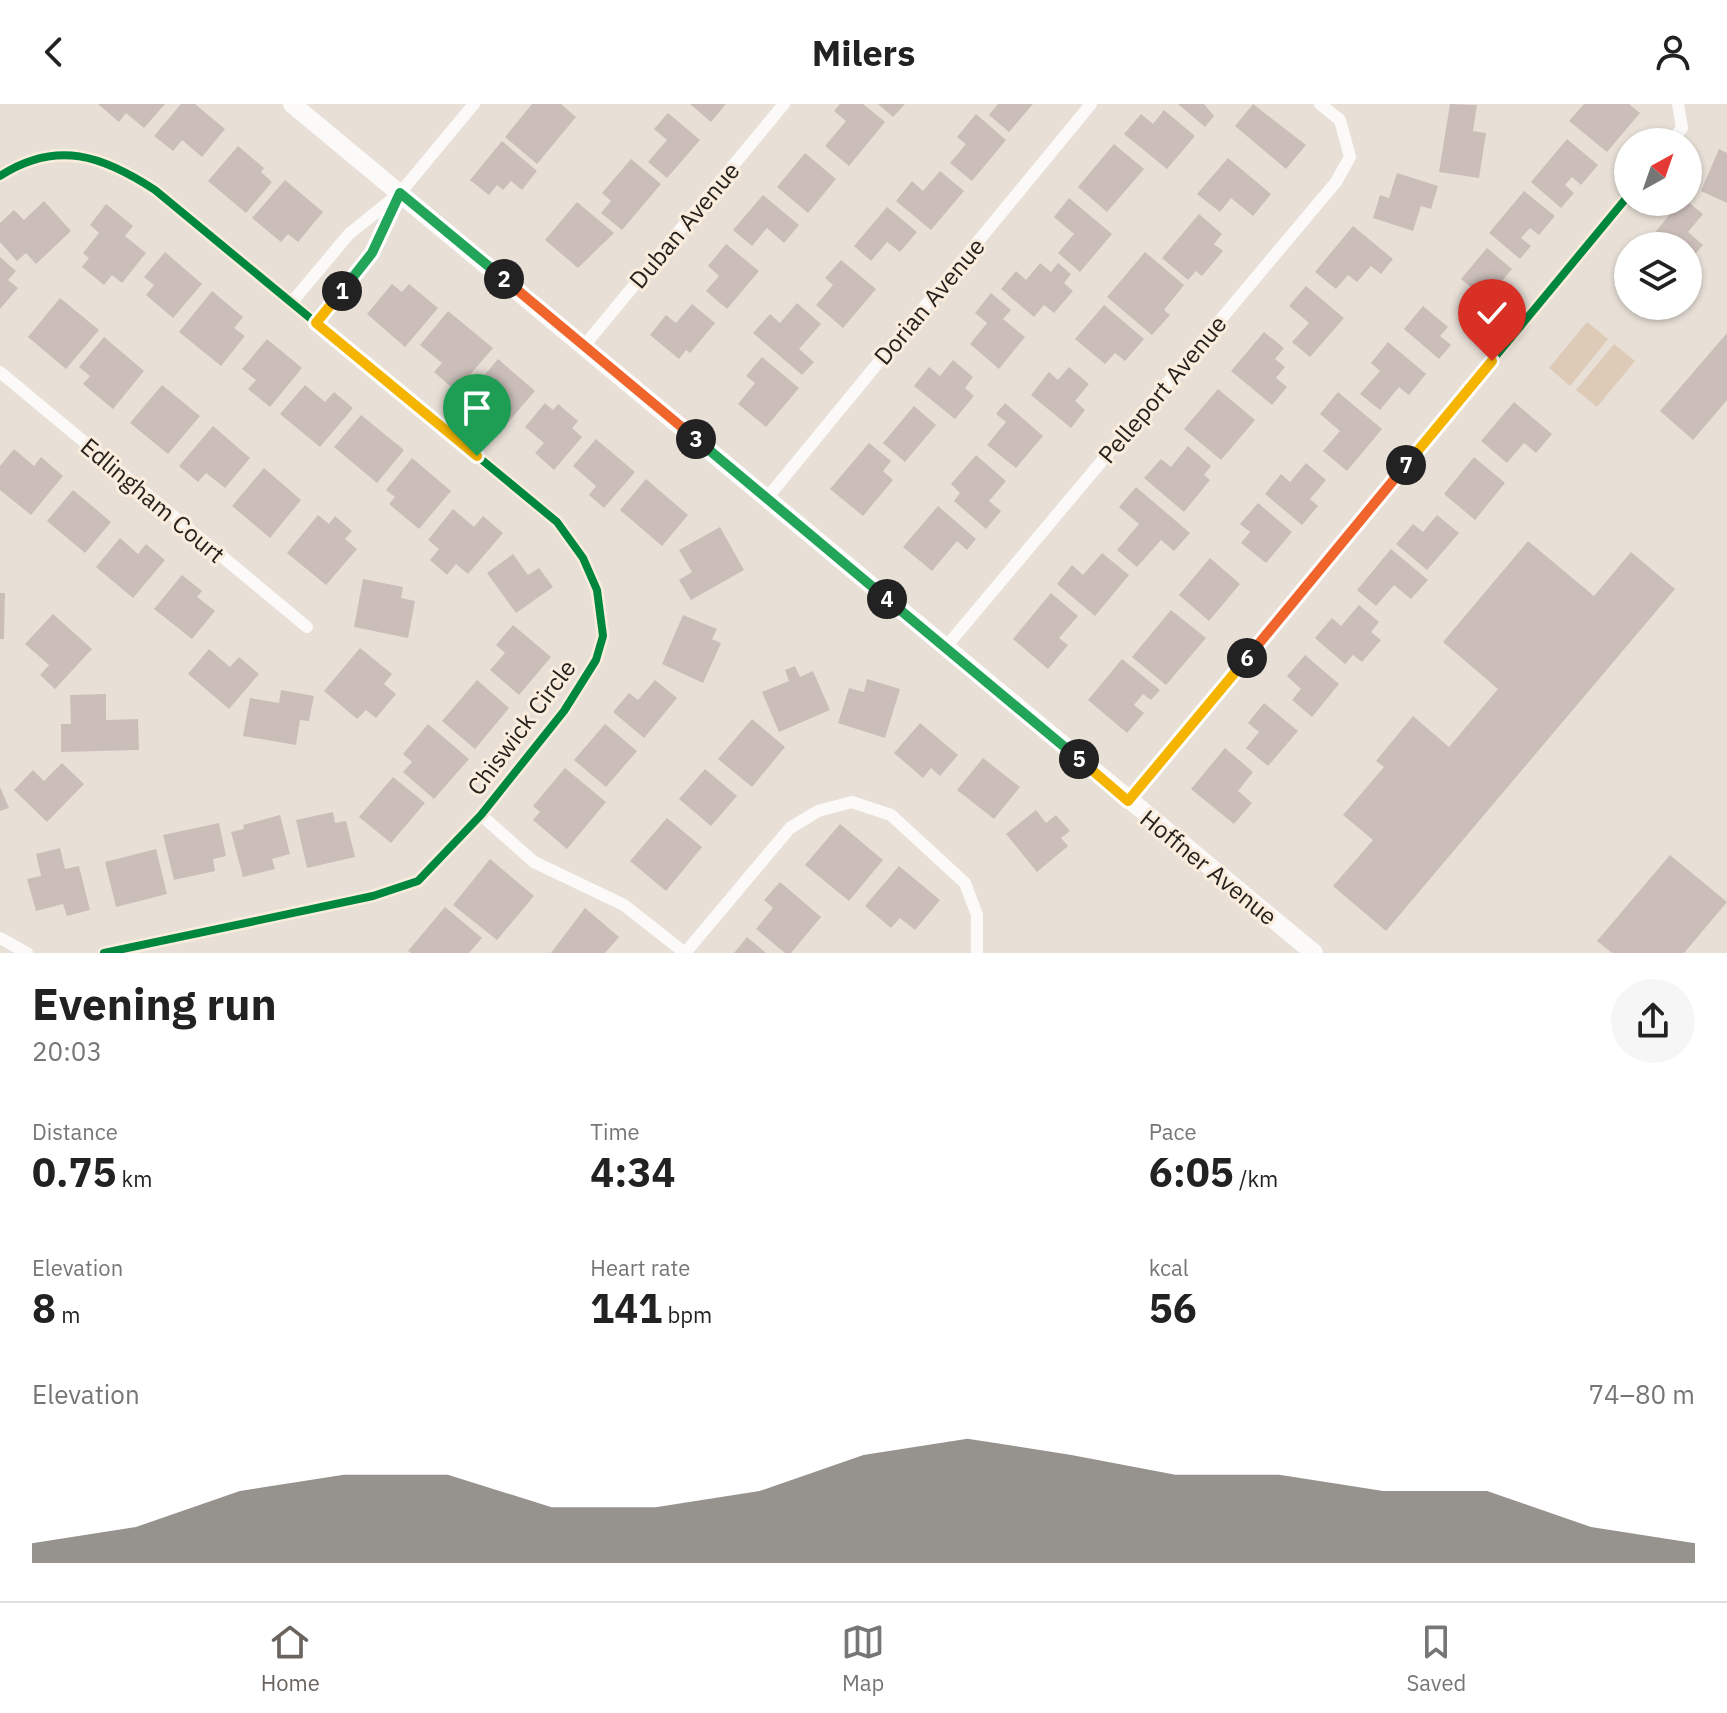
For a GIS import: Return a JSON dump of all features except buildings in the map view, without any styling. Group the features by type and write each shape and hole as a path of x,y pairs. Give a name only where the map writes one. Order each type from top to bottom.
{"main road":[{"name":"Hoffner Avenue","path":"292,104 1314,953"}],"street":[{"path":"292,302 349,234 400,193 474,104"},
{"name":"Duban Avenue","path":"584,346 784,104"},
{"name":"Dorian Avenue","path":"767,498 1091,104"},
{"name":"Pelleport Avenue","path":"945,648 1336,182 1350,157 1340,120 1320,104"},
{"path":"1678,104 1682,128"},
{"name":"Chiswick Circle","path":"0,176 15,167 61,153 116,164 155,190 557,522 583,558 597,590 603,636 596,660 564,711 481,815 418,881 373,896 104,953"},
{"path":"316,323 372,253 400,193"},
{"path":"1128,801 1614,213"},
{"name":"Edlingham Court","path":"0,372 307,627"},
{"path":"481,815 534,862 624,905 685,953 790,828 818,811 852,802 891,815 965,883 977,915 977,953"},
{"path":"0,938 27,953"}],"shaded area":[{"path":"1587,322 1608,339 1570,386 1549,368"},
{"path":"1614,344 1635,361 1597,407 1576,390"}],"cycle path":[{"path":"0,176 41,158 79,156 117,168 155,190 557,522 583,558 597,590 603,636 596,660 564,711 481,815 418,881 373,896 104,953"},
{"path":"1128,801 1614,213"}],"route":[{"path":"477,456 316,323 372,253 400,193 1128,801 1492,361"}]}
